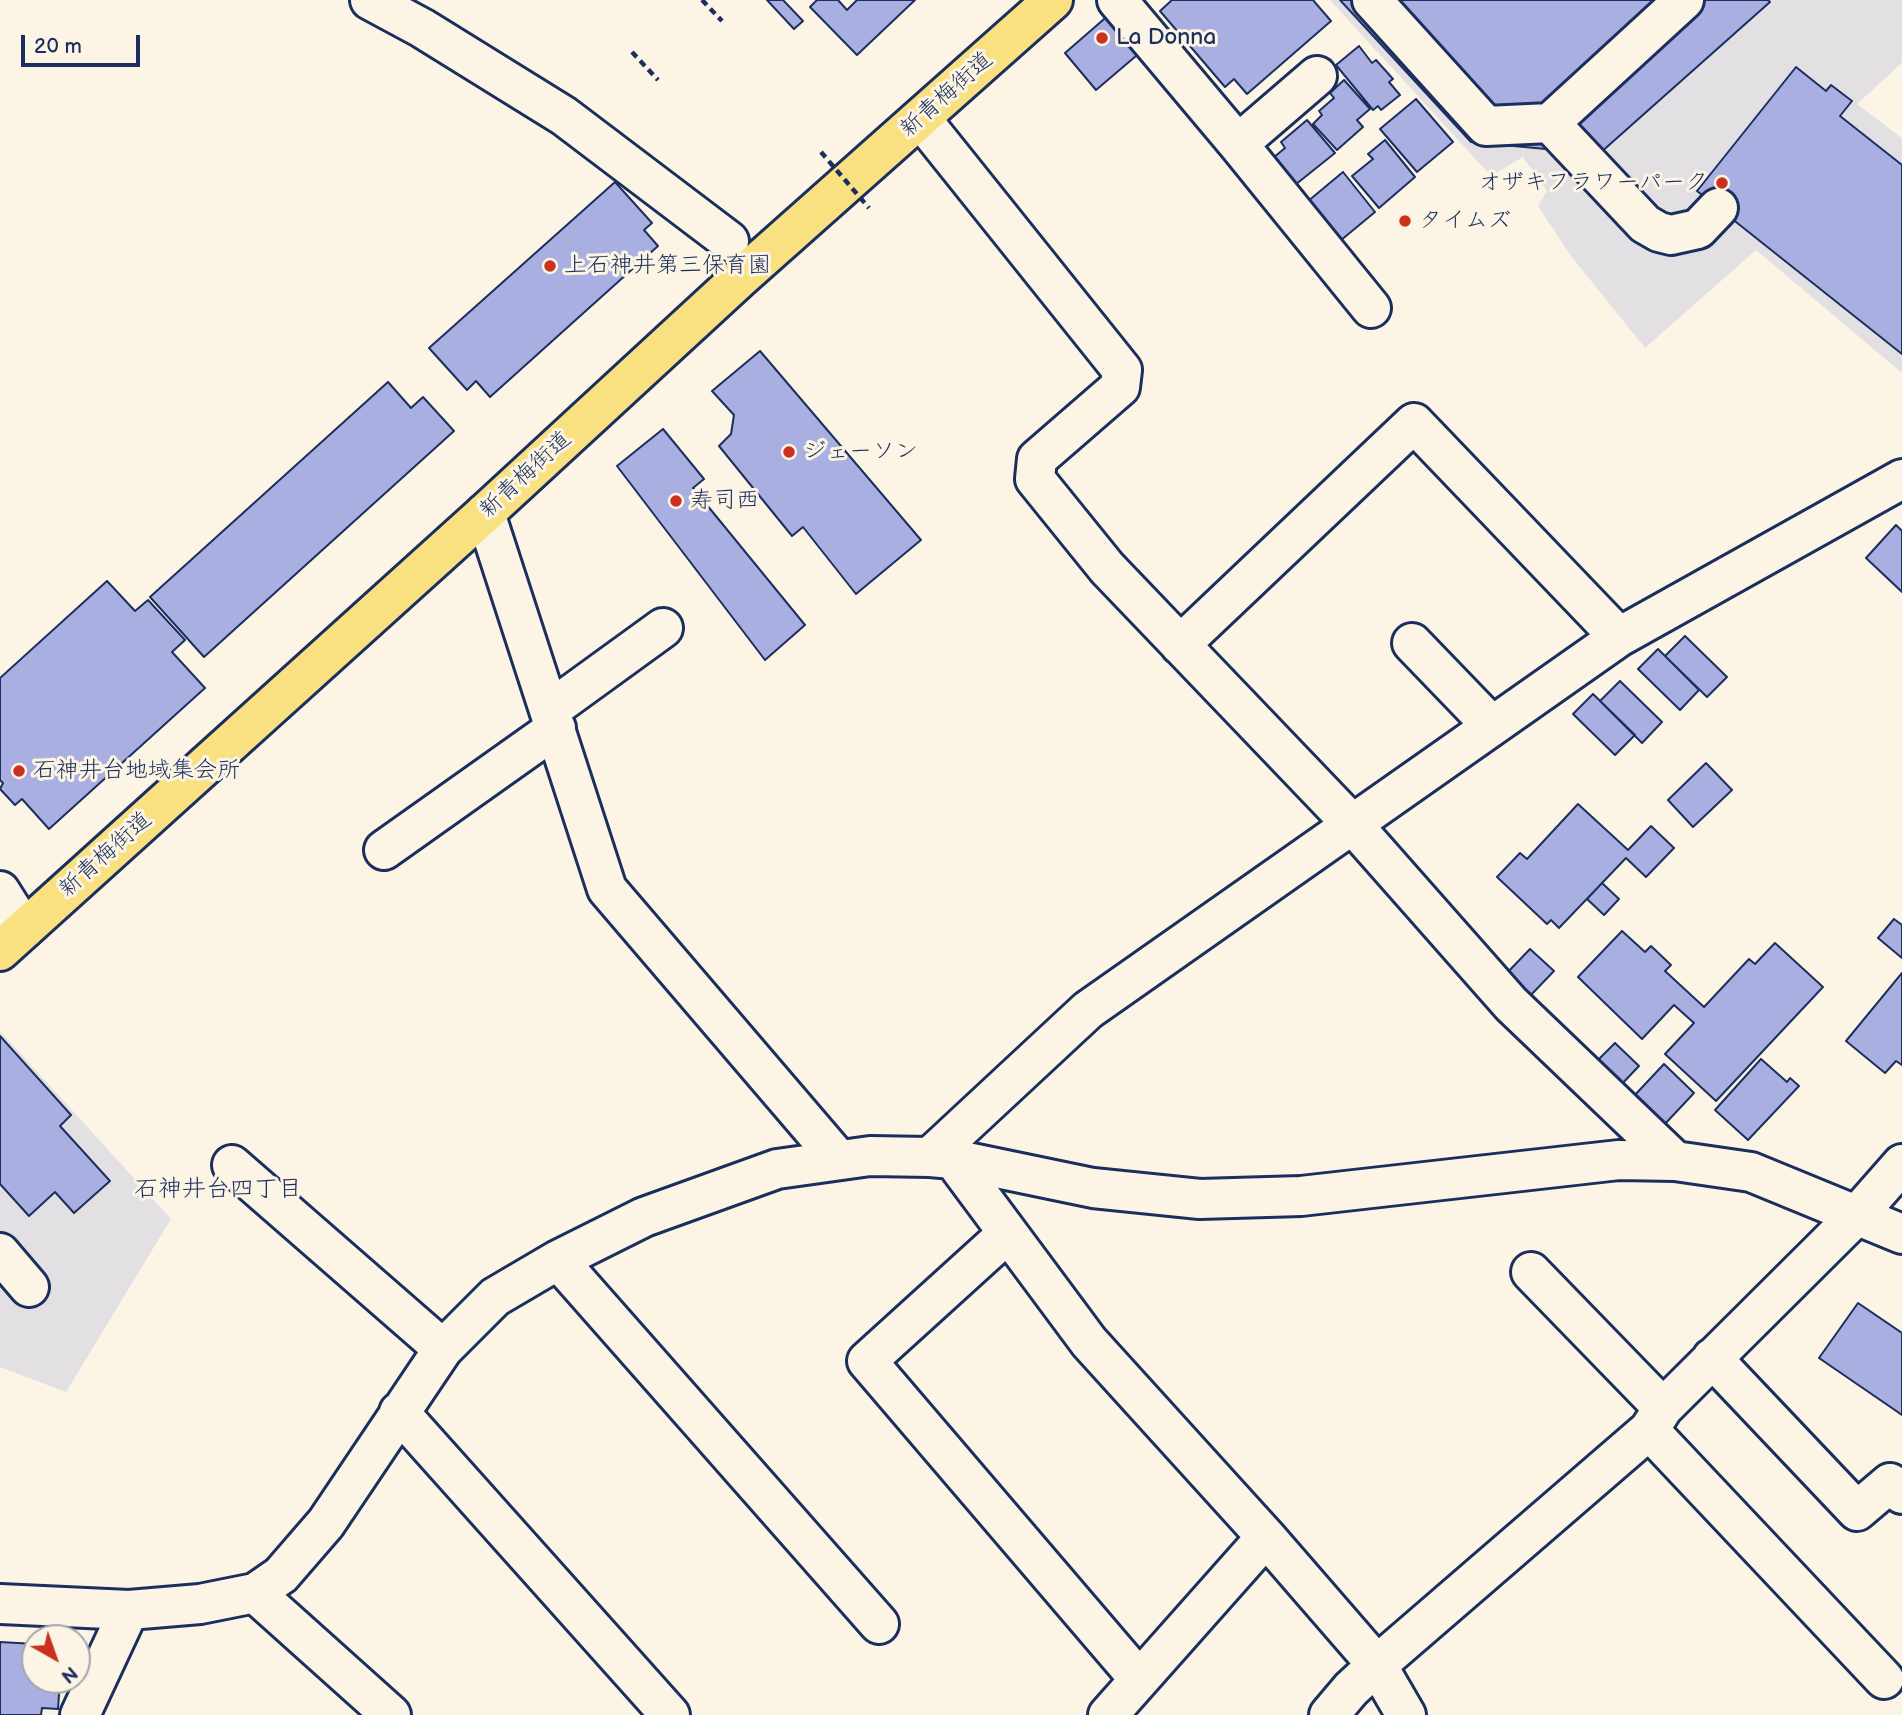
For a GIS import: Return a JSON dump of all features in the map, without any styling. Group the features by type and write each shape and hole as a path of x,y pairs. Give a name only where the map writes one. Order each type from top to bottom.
{"main road":[{"name":"新青梅街道","path":"12,940 485,513 740,278 1053,0"}],"street":[{"path":"370,0 422,28 565,116 729,241"},
{"path":"1117,0 1371,308"},
{"path":"1372,0 1486,126 1550,123 1684,0"},
{"path":"1238,144 1318,76"},
{"path":"921,119 1122,370 1120,387 1037,459 1035,479 1107,568 1353,825 1511,1003 1675,1161"},
{"path":"1550,123 1645,225 1671,236 1698,229 1718,208"},
{"path":"1180,645 1413,423 1619,637"},
{"path":"941,1158 1088,1010 1619,637 1902,479"},
{"path":"485,513 607,889 839,1160"},
{"path":"384,850 553,719 663,628"},
{"path":"1412,643 1492,726"},
{"path":"0,891 12,940"},
{"path":"0,1604 129,1610 200,1604 255,1592 281,1575 326,1523 443,1349 495,1297 558,1260 644,1217 777,1169 870,1156 941,1158 1093,1188 1200,1199 1301,1196 1619,1160 1675,1161 1751,1172 1902,1234"},
{"path":"941,1158 1008,1233 1089,1342 1266,1537 1377,1665 1406,1715"},
{"path":"1329,1715 1351,1689 1377,1665 1656,1419 1712,1358 1858,1214 1902,1164"},
{"path":"232,1166 443,1349"},
{"path":"1008,1233 867,1361 1139,1679"},
{"path":"0,1253 29,1287"},
{"path":"558,1260 879,1624"},
{"path":"1531,1272 1884,1679"},
{"path":"1712,1358 1857,1511 1890,1483 1902,1494"},
{"path":"399,1412 670,1715"},
{"path":"1108,1715 1266,1537"},
{"path":"255,1592 391,1715"},
{"path":"80,1715 129,1610"}],"path":[{"path":"702,0 722,20"},
{"path":"632,52 658,80"},
{"path":"821,152 869,208"}],"shaded area":[{"name":"オザキフラワーパーク","path":"1330,0 1902,0 1902,63 1857,104 1902,138 1902,373 1756,250 1645,348 1571,256 1538,206 1547,191 1523,157 1491,176"},
{"path":"0,1031 171,1219 66,1392 0,1367"}],"building":[{"path":"767,0 783,0 803,21 794,29"},
{"path":"817,0 838,0 847,10 857,0 915,0 857,55 810,7"},
{"path":"1172,0 1313,0 1331,21 1247,94 1234,79 1225,87 1160,11"},
{"path":"1340,0 1770,2 1599,154 1471,142"},
{"path":"1111,13 1143,50 1096,90 1065,53"},
{"path":"1359,46 1372,63 1376,60 1393,79 1389,82 1400,95 1381,110 1378,106 1373,110 1336,65"},
{"path":"1796,67 1826,91 1831,85 1852,101 1840,116 1902,165 1902,354 1697,191"},
{"path":"1344,80 1370,109 1357,120 1363,127 1337,150 1313,124 1322,115 1319,111 1334,98 1330,93"},
{"path":"1416,99 1453,142 1417,172 1380,129"},
{"path":"1307,120 1335,153 1295,185 1273,158 1285,148 1281,142"},
{"path":"1385,140 1415,177 1379,208 1352,176 1373,159 1368,154"},
{"path":"1343,172 1375,212 1340,241 1307,202"},
{"path":"615,182 652,223 644,230 658,246 490,397 476,381 467,390 429,348"},
{"path":"760,351 921,540 856,594 803,527 792,536 719,446 731,434 734,415 712,391"},
{"path":"388,382 411,408 423,397 454,431 204,657 150,597"},
{"path":"663,429 704,479 693,488 805,625 765,660 617,466"},
{"path":"1896,525 1902,531 1902,592 1866,558"},
{"path":"107,581 135,611 148,600 185,640 172,652 205,688 49,829 22,799 15,805 0,789 3,783 0,780 0,678"},
{"path":"1685,636 1727,677 1707,697 1665,656"},
{"path":"1658,649 1699,690 1680,710 1638,669"},
{"path":"1620,681 1662,722 1642,743 1600,701"},
{"path":"1593,694 1635,735 1615,755 1573,714"},
{"path":"1706,763 1732,790 1693,827 1668,800"},
{"path":"1578,804 1628,850 1651,826 1674,848 1646,877 1626,858 1559,928 1551,920 1547,924 1497,877 1520,853 1527,859"},
{"path":"1602,883 1619,899 1604,915 1587,899"},
{"path":"1894,919 1902,925 1902,958 1878,938"},
{"path":"1622,931 1645,952 1651,946 1671,965 1665,971 1704,1007 1749,959 1755,964 1775,943 1823,987 1716,1101 1665,1054 1694,1023 1674,1005 1642,1039 1578,977"},
{"path":"1530,949 1554,971 1529,997 1505,975"},
{"path":"1902,973 1902,1065 1896,1061 1885,1073 1846,1041"},
{"path":"0,1036 71,1115 60,1126 110,1181 74,1213 55,1192 29,1216 0,1184"},
{"path":"1615,1043 1639,1066 1620,1086 1596,1062"},
{"path":"1761,1059 1787,1082 1790,1078 1799,1086 1748,1140 1715,1110"},
{"path":"1664,1064 1694,1093 1663,1126 1633,1097"},
{"path":"1858,1303 1902,1333 1902,1415 1819,1358"},
{"path":"0,1642 21,1643 21,1694 59,1694 58,1709 42,1708 41,1715 0,1715"}],"place":[{"name":"La Donna","path":"1102,38"},
{"name":"オザキフラワーパーク","path":"1722,183"},
{"name":"タイムズ","path":"1405,221"},
{"name":"上石神井第三保育園","path":"550,266"},
{"name":"ジェーソン","path":"789,452"},
{"name":"寿司西","path":"676,501"},
{"name":"石神井台地域集会所","path":"19,771"}],"district":[{"name":"石神井台四丁目","path":"218,1190"}]}
